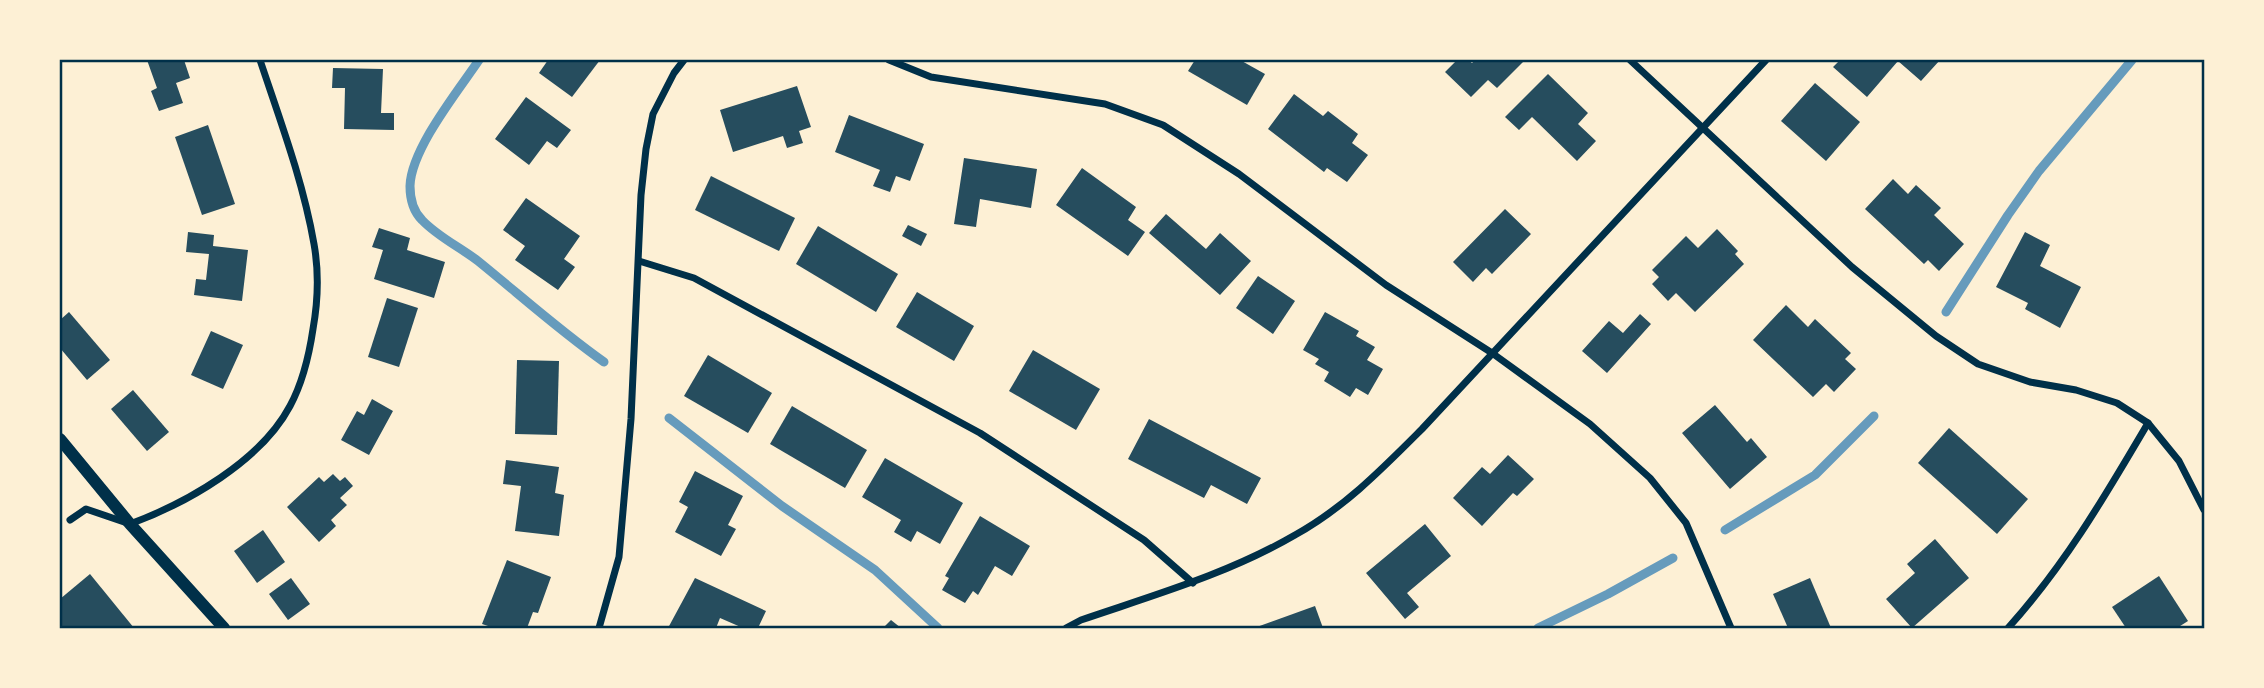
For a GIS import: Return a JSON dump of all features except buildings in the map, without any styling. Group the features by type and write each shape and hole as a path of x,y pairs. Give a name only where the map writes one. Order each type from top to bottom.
{"street":[{"path":"70,520 86,509 130,524 169,509 192,497 266,440 290,406 307,363 318,301 314,245 297,171 260,60"},
{"path":"599,628 619,557 631,419 640,195 653,114 674,72 684,60"},
{"path":"889,60 931,76 1105,104 1163,125 1239,174 1386,285 1492,354 1590,424 1650,478 1686,523 1731,628"},
{"path":"1630,60 1852,267 1936,336 1978,364 2030,382 2076,390 2117,403 2148,423 2179,461 2204,510"},
{"path":"1066,628 1081,620 1193,583 1297,535 1356,493 1422,429 1766,60"},
{"path":"639,261 694,278 980,433 1144,540 1193,583"},
{"path":"2008,628 2035,598 2090,522 2148,423"},
{"path":"60,439 130,524 224,628"}],"waterway":[{"path":"479,60 437,121 418,155 410,186 414,208 435,232 478,261 604,362"},
{"path":"1946,312 2039,171 2132,60"},
{"path":"1725,530 1815,475 1874,416"},
{"path":"669,418 782,506 875,570 938,628"},
{"path":"1538,628 1673,558"}]}
